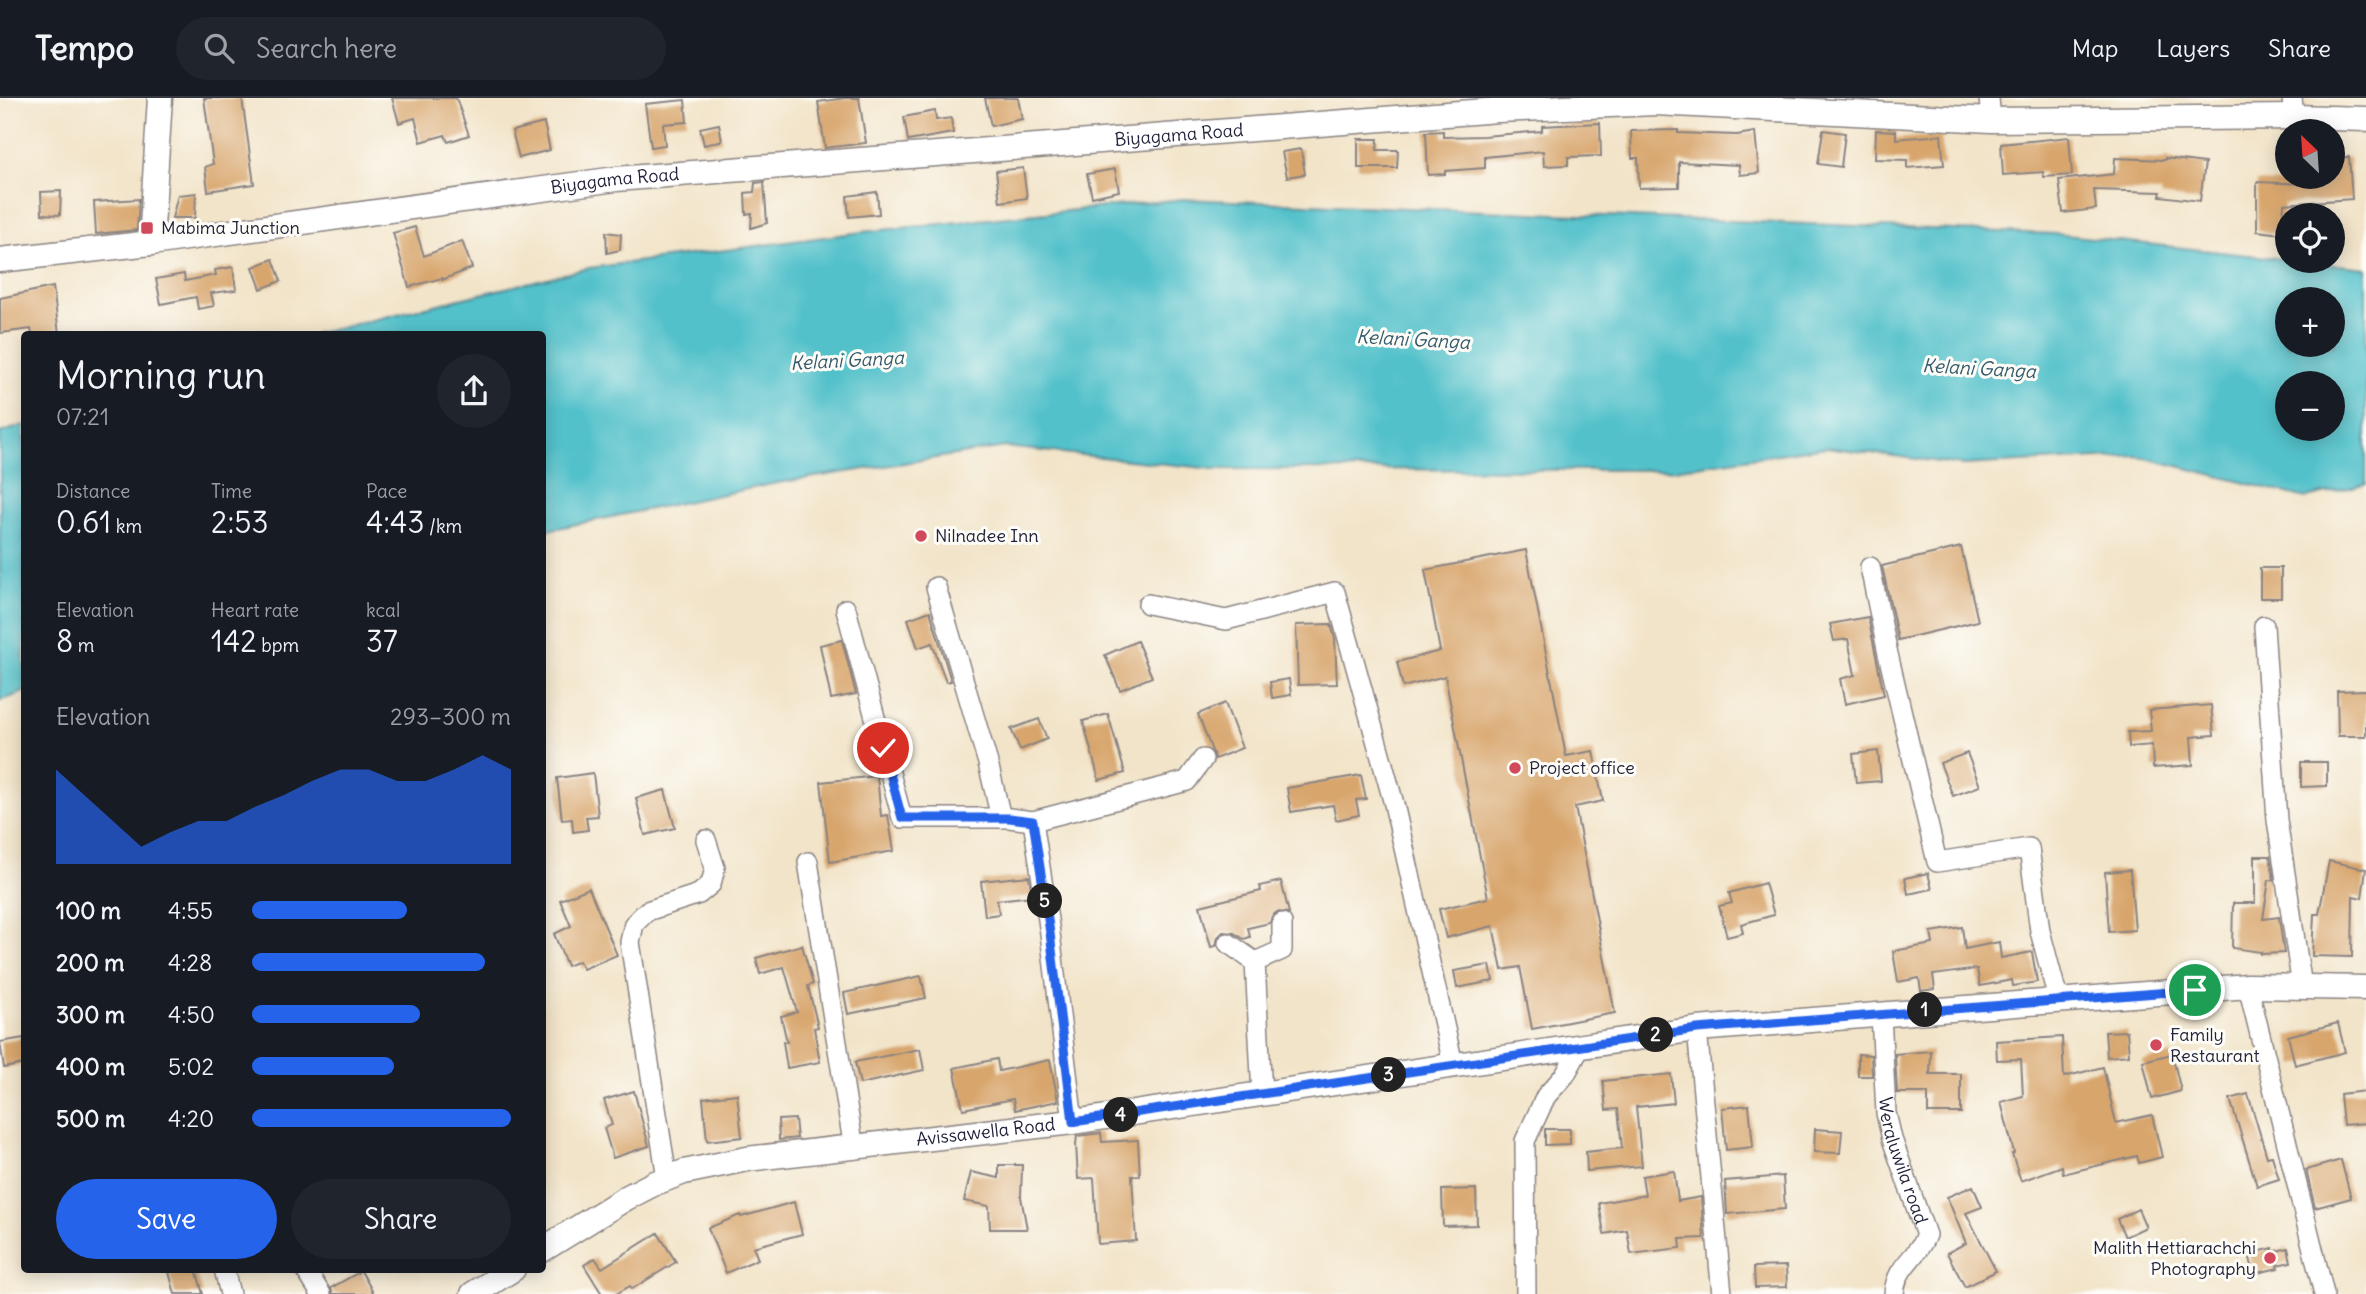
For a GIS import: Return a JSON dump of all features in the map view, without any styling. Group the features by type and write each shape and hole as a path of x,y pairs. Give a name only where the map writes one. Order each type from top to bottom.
{"main road":[{"path":"151,243 160,98"},
{"name":"Biyagama Road","path":"0,260 151,243 616,179 1499,110 1655,103 1990,109 2293,107 2366,119"},
{"name":"Avissawella Road","path":"546,1248 626,1198 667,1178 747,1159 854,1149 1073,1122 1697,1029 2248,986 2366,988"},
{"path":"473,1294 507,1273"}],"street":[{"path":"1870,567 1937,862 2029,848 2040,930 2058,999"},
{"path":"936,587 988,763 1001,818"},
{"path":"1148,604 1226,620 1335,592 1394,804 1453,1064"},
{"path":"846,609 902,818 1001,818 1033,821 1187,781 1203,759"},
{"path":"2264,626 2277,820 2302,987"},
{"path":"1033,821 1052,945 1073,1122"},
{"path":"667,1178 630,942 634,924 647,911 699,894 711,884 715,868 706,840"},
{"path":"808,862 854,1149"},
{"path":"1255,962 1283,950 1282,923"},
{"path":"1228,943 1255,962"},
{"path":"1255,962 1262,1095"},
{"path":"2248,986 2324,1294"},
{"name":"Weraluwila road","path":"1881,1013 1886,1113 1892,1139 1926,1235 1921,1247 1902,1267 1894,1294"},
{"path":"1697,1029 1723,1294"},
{"path":"1526,1294 1525,1141 1546,1096 1565,1075 1581,1046"},
{"path":"225,1273 230,1294"},
{"path":"307,1273 321,1294"}],"water":[{"name":"Kelani Ganga","path":"1183,199 2056,234 2275,258 2275,273 2345,273 2345,266 2366,268 2366,484 2306,498 2138,456 1962,465 1826,447 1669,470 1214,469 1005,447 777,483 546,530 546,331 326,331 589,268 862,232"},
{"path":"21,426 21,693 0,701 0,433"}],"building":[{"path":"204,98 242,98 254,184 208,191 205,167 213,164"},
{"path":"392,98 456,98 469,135 448,142 445,135 421,142 415,118 399,123"},
{"path":"859,98 866,143 825,148 818,102"},
{"path":"985,98 1018,98 1022,119 991,126"},
{"path":"685,100 687,122 663,124 665,145 651,147 645,104"},
{"path":"935,111 936,120 951,118 953,133 908,141 904,117"},
{"path":"544,123 550,150 519,158 512,131"},
{"path":"1600,123 1601,156 1568,157 1568,165 1544,166 1543,151 1485,157 1485,168 1428,175 1426,132 1443,131 1443,137 1484,136 1542,131 1542,126"},
{"path":"719,124 722,141 704,145 700,128"},
{"path":"1678,130 1678,133 1737,135 1755,132 1759,173 1740,175 1739,165 1679,162 1679,187 1639,188 1638,158 1632,158 1631,131"},
{"path":"1823,130 1845,133 1841,167 1818,164"},
{"path":"1876,130 1896,131 1896,139 1941,135 1944,165 1907,168 1907,160 1875,159"},
{"path":"2069,137 2072,175 2044,177 2043,172 2003,175 2001,144"},
{"path":"1358,139 1378,139 1377,150 1398,150 1397,168 1358,168"},
{"path":"1301,149 1305,174 1287,177 1282,152"},
{"path":"2345,157 2349,157 2352,199 2275,203 2275,233 2257,231 2257,182 2275,183 2275,189 2345,189"},
{"path":"2115,158 2165,158 2205,163 2200,201 2160,196 2161,192 2094,190 2096,209 2063,213 2059,180 2114,174"},
{"path":"1023,168 1027,198 1000,202 996,171"},
{"path":"1115,169 1119,191 1092,197 1087,174"},
{"path":"764,182 767,223 751,228 752,213 746,214 745,193 754,192 755,183"},
{"path":"61,191 60,215 42,214 41,192"},
{"path":"877,192 879,214 849,217 847,196"},
{"path":"196,193 195,218 172,218 178,195"},
{"path":"139,199 137,230 96,234 94,202"},
{"path":"415,227 424,256 462,241 472,268 442,280 409,287 393,233"},
{"path":"606,232 621,234 620,250 607,253"},
{"path":"273,259 281,281 261,289 253,267"},
{"path":"233,267 236,290 211,293 214,306 198,309 196,297 161,304 156,279 184,274 185,281 216,275 215,270"},
{"path":"53,287 59,331 31,329 0,333 0,298"},
{"path":"1961,547 1978,621 1898,640 1882,566"},
{"name":"Project office","path":"1526,550 1566,756 1593,751 1603,801 1575,807 1615,1013 1532,1029 1520,967 1502,970 1493,926 1446,938 1439,909 1488,898 1445,676 1403,687 1397,662 1440,651 1425,570"},
{"path":"2260,568 2281,568 2281,598 2260,598"},
{"path":"930,611 951,681 946,682 932,643 918,648 908,619"},
{"path":"1868,617 1884,695 1845,704 1840,679 1855,675 1848,639 1834,641 1830,624"},
{"path":"1331,624 1335,639 1337,684 1298,685 1296,625"},
{"path":"842,640 856,694 831,699 820,645"},
{"path":"1137,641 1152,677 1120,690 1105,655"},
{"path":"1289,679 1291,695 1272,698 1270,682"},
{"path":"2366,690 2366,736 2338,736 2337,691"},
{"path":"1225,703 1242,748 1215,759 1198,714"},
{"path":"2211,705 2214,735 2191,737 2193,765 2153,768 2152,745 2129,747 2128,732 2151,731 2149,710"},
{"path":"1108,714 1125,773 1099,780 1083,721"},
{"path":"1039,719 1047,739 1020,750 1011,729"},
{"path":"1878,751 1881,781 1856,783 1853,754"},
{"path":"1967,753 1980,786 1953,796 1940,763"},
{"path":"2301,762 2327,762 2327,786 2301,787"},
{"path":"593,773 598,816 586,817 588,830 573,832 572,819 562,820 557,778"},
{"path":"1361,775 1366,799 1356,800 1359,815 1336,820 1333,805 1291,812 1287,788"},
{"path":"877,776 881,816 888,815 894,851 830,862 821,782"},
{"path":"665,790 675,828 645,835 636,798"},
{"path":"2255,856 2270,856 2274,880 2269,880 2263,919 2279,917 2284,953 2261,954 2232,948 2233,903 2255,903"},
{"path":"2329,861 2366,869 2362,898 2353,896 2352,957 2312,956 2314,914 2319,914"},
{"path":"2130,870 2135,930 2109,932 2105,872"},
{"path":"1928,873 1932,889 1908,894 1905,878"},
{"path":"1029,876 1032,896 997,900 999,914 985,916 981,881"},
{"path":"1281,881 1289,913 1277,912 1270,923 1248,928 1250,937 1244,939 1234,933 1223,932 1218,937 1216,946 1211,947 1200,906 1261,891 1260,886"},
{"path":"1765,883 1774,915 1741,924 1743,933 1727,937 1719,906 1732,903 1729,893"},
{"path":"589,888 617,955 583,969 579,961 567,966 554,934 571,926 560,900"},
{"path":"1962,927 1965,949 1999,942 2001,958 2032,952 2037,982 2013,986 2012,980 1980,986 1977,969 1933,975 1935,989 1921,991 1919,978 1898,982 1893,951 1933,944 1931,932"},
{"path":"802,945 813,984 808,986 818,1027 814,1028 820,1062 787,1068 783,1042 787,1042 781,1016 797,1012 784,967 760,974 756,958"},
{"path":"1490,965 1493,981 1457,988 1454,971"},
{"path":"921,976 926,998 848,1014 844,993"},
{"path":"2338,1023 2345,1052 2295,1065 2288,1036"},
{"path":"2127,1031 2129,1055 2107,1057 2105,1032"},
{"path":"2062,1037 2064,1077 2103,1067 2116,1123 2152,1115 2162,1157 2139,1163 2137,1156 2063,1174 2062,1166 2021,1181 2001,1102 2023,1096 2021,1059 1997,1060 1996,1041"},
{"path":"21,1038 21,1065 4,1068 0,1042"},
{"path":"920,1049 924,1070 860,1084 855,1062"},
{"path":"1931,1051 1930,1074 1961,1074 1961,1113 1928,1113 1928,1093 1897,1093 1895,1054"},
{"path":"1858,1054 1871,1055 1872,1076 1858,1076"},
{"path":"2172,1054 2181,1091 2152,1099 2143,1061"},
{"path":"997,1059 999,1071 1050,1060 1058,1101 1015,1110 1013,1099 963,1109 954,1068"},
{"path":"1671,1074 1674,1103 1636,1107 1642,1166 1587,1171 1586,1152 1622,1148 1618,1109 1606,1110 1603,1081"},
{"path":"634,1091 649,1146 613,1158 604,1128 612,1125 604,1100"},
{"path":"2366,1091 2366,1123 2343,1125 2340,1094"},
{"path":"737,1094 742,1137 707,1141 703,1098"},
{"path":"2248,1094 2267,1157 2272,1156 2279,1179 2257,1186 2230,1099"},
{"path":"1749,1105 1753,1147 1726,1150 1722,1108"},
{"path":"795,1119 797,1138 779,1140 778,1120"},
{"path":"1545,1129 1570,1129 1570,1144 1545,1145"},
{"path":"1815,1129 1842,1131 1840,1153 1814,1152"},
{"path":"1101,1133 1102,1142 1138,1140 1140,1176 1132,1176 1136,1241 1098,1244 1094,1178 1078,1179 1076,1144 1077,1136"},
{"path":"2341,1160 2351,1198 2315,1208 2306,1170"},
{"path":"999,1165 1022,1165 1021,1197 1027,1229 990,1229 989,1206 964,1201 971,1172 999,1178"},
{"path":"1674,1171 1678,1201 1701,1197 1704,1238 1680,1239 1681,1248 1631,1254 1627,1230 1604,1234 1599,1203 1645,1195 1642,1176"},
{"path":"1783,1176 1785,1209 1727,1214 1725,1181"},
{"path":"1973,1186 1982,1207 1966,1213 1996,1271 1965,1287 1947,1253 1966,1243 1947,1197"},
{"path":"1476,1189 1477,1225 1443,1226 1442,1190"},
{"path":"794,1202 802,1234 753,1247 758,1259 726,1273 708,1228 740,1215 741,1217"},
{"path":"2138,1209 2146,1227 2125,1237 2117,1219"},
{"path":"658,1233 676,1262 632,1289 630,1286 616,1294 602,1294 584,1265 595,1258 602,1268"},
{"name":"Malith Hettiarachchi Photography","path":"2273,1248 2273,1252 2288,1248 2291,1262 2254,1274 2249,1254"},
{"path":"1786,1266 1787,1287 1755,1288 1754,1267"},
{"path":"169,1273 197,1273 203,1294 175,1294"},
{"path":"362,1273 374,1294 333,1294 331,1288"}],"place":[{"name":"Mabima Junction","path":"147,228"},
{"name":"Nilnadee Inn","path":"921,536"},
{"name":"Project office","path":"1515,768"},
{"name":"Family Restaurant","path":"2156,1045"},
{"name":"Malith Hettiarachchi Photography","path":"2270,1258"}],"route":[{"path":"883,748 902,818 1009,818 1033,821 1073,1122 1697,1029 2195,990"}]}
